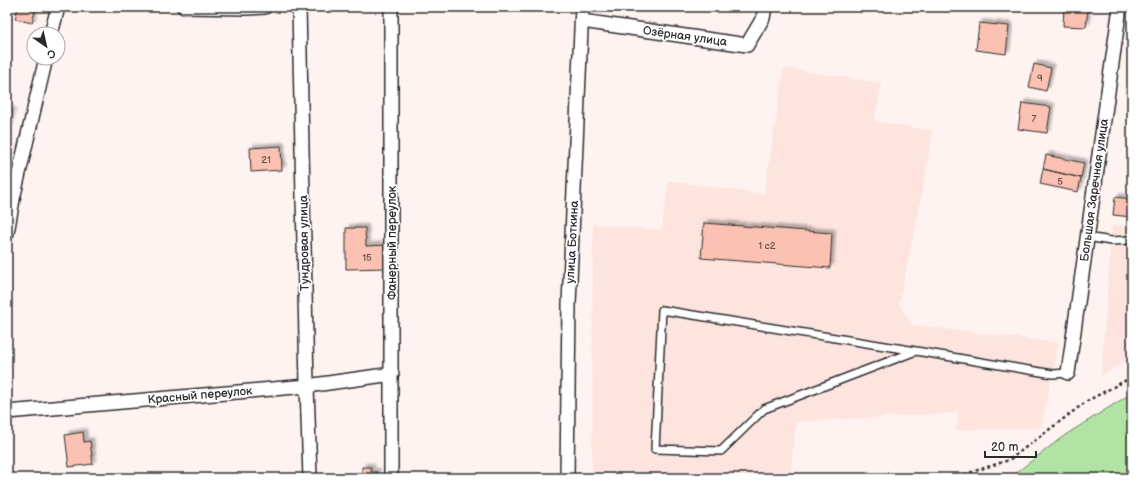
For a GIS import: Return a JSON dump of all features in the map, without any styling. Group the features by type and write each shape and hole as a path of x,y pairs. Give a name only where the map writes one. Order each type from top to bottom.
{"street":[{"path":"54,26 58,7"},
{"path":"184,7 265,7"},
{"name":"Тундровая улица","path":"299,7 310,478"},
{"name":"Фанерный переулок","path":"391,7 391,478"},
{"name":"улица Боткина","path":"567,478 569,304 582,7"},
{"name":"Озёрная улица","path":"582,21 747,45 763,18 765,7"},
{"name":"Большая Заречная улица","path":"1068,373 1120,7"},
{"path":"7,233 13,199 44,66"},
{"name":"Красный переулок","path":"7,412 307,386 392,374"}],"lane":[{"path":"1087,237 1111,241 1132,240"},
{"path":"916,351 764,409 721,451 655,449 662,310 916,351 1053,374 1068,373"}],"path":[{"path":"953,478 1009,460 1087,402 1132,377"}],"shaded area":[{"path":"784,68 882,83 874,121 933,131 919,210 899,304 912,325 1059,343 1041,428 956,430 958,413 796,422 790,478 592,478 593,224 661,230 669,181 764,194"},
{"path":"1112,225 1132,226 1132,357 1101,376"}],"green space":[{"path":"1132,393 1132,468 1118,478 1004,478 1013,475 1065,435"}],"building":[{"path":"18,7 36,7 32,23 15,19"},
{"path":"1064,7 1088,8 1086,27 1063,26"},
{"path":"979,23 1009,26 1006,54 976,50"},
{"path":"1034,64 1051,68 1046,91 1029,87"},
{"path":"1022,103 1051,107 1047,133 1018,129"},
{"path":"7,110 12,111 9,128 7,128"},
{"path":"281,146 282,170 251,172 250,148"},
{"path":"1046,155 1084,163 1081,178 1043,169"},
{"path":"1043,169 1081,178 1078,192 1040,184"},
{"path":"1115,197 1132,199 1132,217 1113,215"},
{"path":"704,223 832,233 830,268 701,258"},
{"path":"346,228 365,228 366,246 387,245 387,268 346,269"},
{"path":"83,432 84,442 90,441 93,464 69,467 65,435"},
{"path":"362,467 371,467 371,472 377,472 376,478 362,478"}]}
